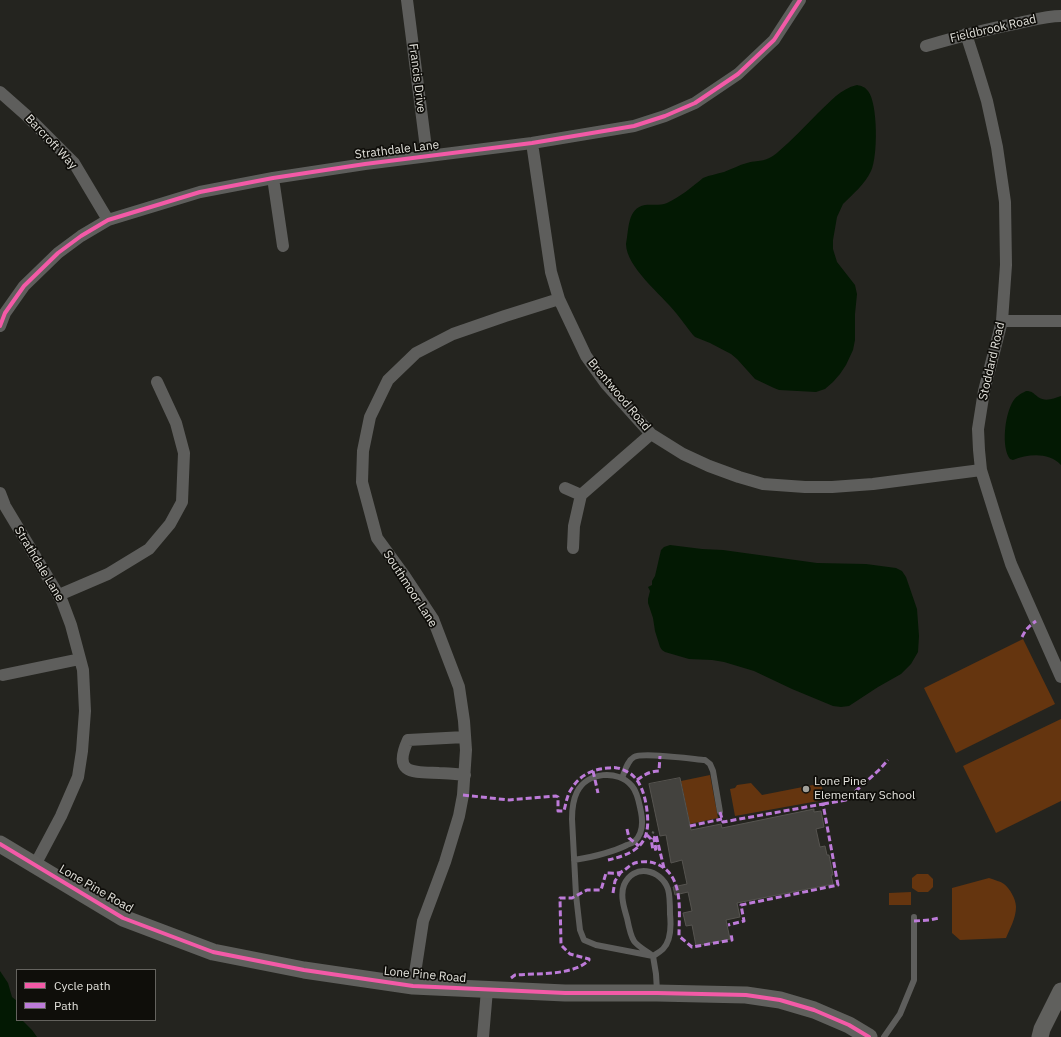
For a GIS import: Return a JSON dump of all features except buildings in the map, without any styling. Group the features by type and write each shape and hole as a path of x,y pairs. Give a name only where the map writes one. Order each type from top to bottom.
{"street":[{"name":"Francis Drive","path":"407,0 428,156"},
{"name":"Strathdale Lane","path":"0,326 5,313 24,286 58,253 81,236 108,220 200,192 273,178 365,164 532,143 634,126 665,116 695,103 738,74 774,40 800,0"},
{"name":"Fieldbrook Road","path":"926,46 966,34 1051,16 1061,16"},
{"name":"Stoddard Road","path":"966,34 986,101 997,147 1005,202 1006,265 1002,322 984,391 978,429 981,470 1011,564 1061,677"},
{"name":"Barcroft Way","path":"0,92 26,115 74,163 108,220"},
{"name":"Brentwood Road","path":"532,143 551,272 559,299 586,356 606,384 651,434 683,454 709,466 763,484 832,487 873,484 981,470"},
{"path":"273,178 283,246"},
{"name":"Southmoor Lane","path":"413,986 423,921 445,862 459,816 465,775 465,737 459,687 433,619 377,538 362,482 363,450 368,424 388,380 416,353 453,334 559,299"},
{"path":"1002,322 1061,321"},
{"path":"59,596 108,574 149,549 170,524 182,502 184,453 176,423 158,382"},
{"path":"573,548 574,526 581,496 651,434"},
{"path":"565,488 581,496"},
{"name":"Strathdale Lane","path":"0,493 5,506 59,596 71,625 82,670 85,711 82,751 78,777 61,816 35,865"},
{"path":"3,675 80,659"},
{"path":"465,737 408,740 403,751 402,760 405,767 409,771 465,775"},
{"name":"Lone Pine Road","path":"0,844 124,918 214,952 304,970 413,986 565,993 746,995 780,1000 814,1010 849,1025 869,1037"},
{"path":"483,1037 487,990"},
{"path":"1040,1037 1042,1029 1061,991"}],"lane":[{"path":"622,778 630,760 636,756 650,755 705,760 710,764 713,771 720,812"},
{"path":"574,860 619,850 634,842 641,833 641,816 637,793 632,786 622,778 611,775 602,775 583,784 577,792 572,810 574,860 576,895 580,930 584,940 596,945 653,956 664,948 671,923 668,889 662,879 656,874 647,871 636,872 628,877 623,886 624,905 628,925 634,942 653,956 657,993"},
{"path":"884,1037 900,1014 914,980 914,917"}],"shaded area":[{"path":"857,85 862,86 868,91 874,107 876,130 875,154 871,171 866,180 843,204 837,217 833,240 833,249 837,262 855,285 857,294 855,340 853,350 840,374 825,389 816,392 779,390 755,379 731,354 693,335 632,262 626,244 630,220 635,210 639,207 672,201 703,178 744,164 770,158 788,143 836,96 846,89"},
{"path":"1026,391 1046,400 1061,396 1061,465 1051,458 1044,456 1025,456 1013,460 1010,459 1007,454 1005,431 1007,416 1015,399"},
{"path":"670,545 723,550 817,563 866,564 896,568 902,571 906,577 917,609 919,636 918,652 911,664 901,674 849,706 841,707 833,706 754,671 724,662 689,659 665,652 660,647 655,631 653,618 648,603 650,591 648,587 652,585 661,550"},
{"path":"1023,639 1055,704 956,753 924,688"},
{"path":"1061,719 1061,801 996,833 963,766"},
{"path":"710,775 718,818 690,824 681,781"},
{"path":"751,783 762,795 818,784 822,787 824,800 735,816 730,789 735,788 737,785"},
{"path":"917,874 928,874 933,879 933,887 928,892 918,892 912,888 912,878"},
{"path":"989,878 1004,884 1010,891 1015,901 1015,915 1006,938 960,940 952,933 952,888"},
{"path":"911,892 911,905 889,905 889,893"},
{"path":"0,971 8,983 12,997 16,1000 16,1021 23,1021 37,1037 0,1037"}],"marked path":[{"path":"1022,637 1028,628 1036,621"},
{"path":"637,780 647,774 659,771 660,756"},
{"path":"823,804 846,800 888,760"},
{"path":"463,795 509,800 556,796 558,797 558,811 564,811 570,791 575,783 583,776 592,771 602,769 615,768 624,770 637,780 641,788 646,804 648,826 646,835 637,848 630,853 608,860"},
{"path":"593,771 598,793"},
{"path":"720,812 723,822 823,804 838,885 741,905 744,921 728,925"},
{"path":"690,826 722,819"},
{"path":"627,829 629,838 639,846"},
{"path":"647,835 651,839 653,850 656,849 654,839 656,835 664,868"},
{"path":"511,978 515,975 554,973 574,969 589,960 570,954 561,945 560,898 572,898 587,890 601,890 606,873 619,873 637,863 652,862 657,864 667,871 673,878 678,896 679,936 692,947 732,940 731,933"},
{"path":"613,893 615,881 621,872"},
{"path":"914,921 939,918"}],"cycle path":[{"path":"0,326 5,313 24,286 58,253 81,236 108,220 200,192 273,178 365,164 532,143 634,126 665,116 695,103 738,74 774,40 800,0"},
{"path":"0,844 123,918 213,952 304,970 413,986 565,993 746,995 780,1000 814,1010 849,1025 869,1037"}],"place":[{"name":"Lone Pine Elementary School","path":"806,789"}]}
